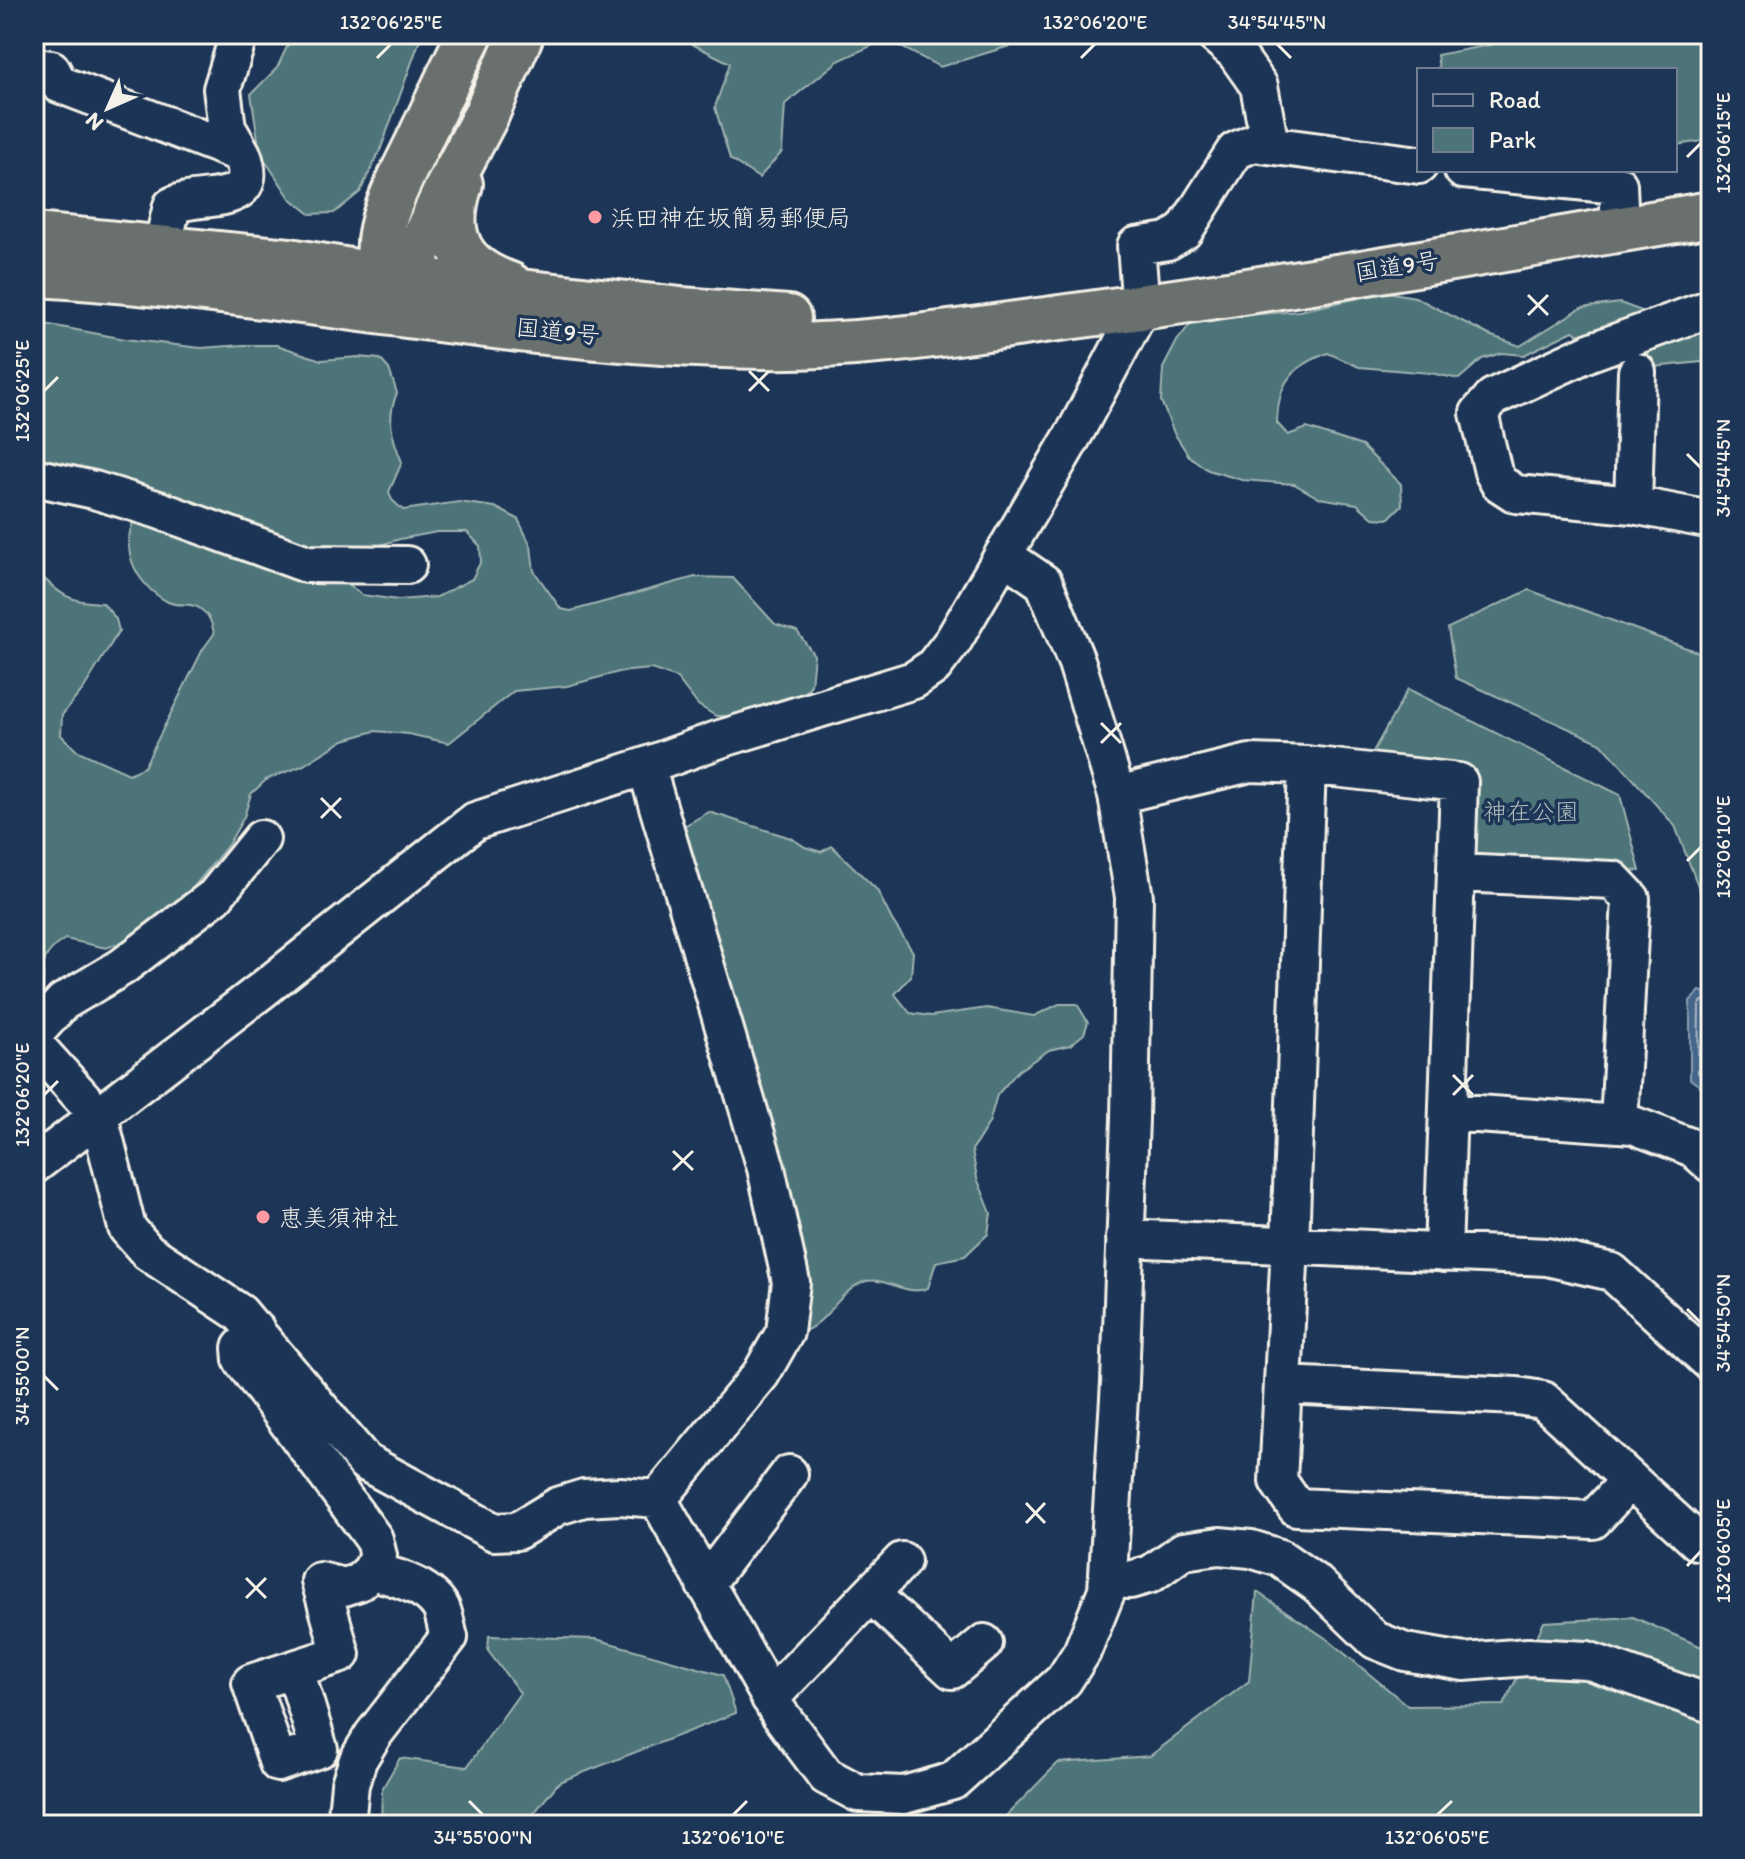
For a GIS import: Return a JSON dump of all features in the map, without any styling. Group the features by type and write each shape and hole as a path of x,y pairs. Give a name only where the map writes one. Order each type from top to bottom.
{"highway":[{"path":"381,293 380,246 451,34"},
{"path":"289,261 328,255 350,247 376,227 398,188 470,34"},
{"path":"381,293 495,34"},
{"path":"521,34 486,115 455,200 452,227 456,244 477,269 491,279 536,293"},
{"path":"381,293 446,191 486,115"},
{"name":"国道9号","path":"34,236 289,261 381,293 488,324 685,343 818,346 891,341 1141,308 1711,214"},
{"name":"国道9号","path":"34,274 381,293 536,293 681,310 818,320 924,321 1083,315"}],"street":[{"path":"162,248 172,206 179,202 220,197 237,190 247,180 248,171 242,154 227,128 222,89 239,34"},
{"path":"1214,34 1235,52 1259,86 1270,145"},
{"path":"34,67 51,69 59,84 242,154"},
{"path":"34,1165 475,821 720,739 914,680 933,667 953,641 1078,427 1141,308 1136,246 1168,241 1184,231 1235,151 1253,143 1417,165"},
{"path":"1503,172 1602,177 1618,185 1620,229"},
{"path":"1711,308 1590,352 1493,397 1479,413 1493,472 1499,483 1516,494 1633,505 1711,520"},
{"path":"1633,505 1637,372"},
{"path":"34,477 94,490 159,510 307,564 407,565"},
{"path":"658,1499 770,1698 806,1753 826,1776 890,1810 916,1792 953,1781 1064,1680 1096,1622 1108,1579 1130,1119 1134,897 1117,795 1077,663 1044,583 1003,555"},
{"path":"1117,795 1250,763 1307,765 1459,782 1443,1253"},
{"path":"1307,765 1290,1245 1278,1481 1296,1507 1593,1520 1630,1480"},
{"path":"646,766 766,1168 791,1282 785,1332 761,1374 658,1499"},
{"path":"34,1034 63,1002 122,967 215,896 261,839"},
{"path":"1456,873 1613,880 1631,899 1619,1123"},
{"path":"34,1044 99,1116 127,1228 148,1252 240,1313 365,1462 494,1532 517,1531 558,1506 584,1498 620,1496 658,1499"},
{"path":"1449,1112 1633,1125 1693,1148 1711,1164"},
{"path":"1125,1238 1547,1257 1612,1272 1711,1363"},
{"path":"256,1330 241,1348 242,1360 374,1539 378,1556 371,1571 359,1582 344,1587 320,1581 341,1654 295,1670"},
{"path":"1284,1385 1517,1396 1543,1400 1697,1541 1711,1542"},
{"path":"705,1585 789,1474"},
{"path":"1108,1579 1130,1580 1151,1574 1183,1551 1219,1546 1251,1549 1280,1558 1317,1584 1375,1640 1405,1652 1464,1662 1528,1657 1587,1660 1711,1704"},
{"path":"770,1698 902,1561"},
{"path":"346,1825 350,1784 358,1760 373,1735 449,1637 440,1605 421,1589 391,1575 371,1571"},
{"path":"871,1594 952,1670 984,1643"}],"green space":[{"path":"293,34 422,34 381,148 360,192 334,213 310,214 290,198 260,153 251,94 277,68"},
{"path":"672,34 1025,34 1013,45 940,67 886,39 838,61 785,104 782,152 759,178 730,159 715,107 730,63"},
{"path":"1547,34 1711,34 1711,140 1677,145 1677,68 1439,68 1437,55"},
{"path":"1711,288 1711,361 1644,368 1604,363 1588,341 1573,331 1524,355 1501,353 1482,359 1459,379 1430,373 1359,367 1328,353 1296,370 1280,397 1277,423 1288,435 1307,428 1362,446 1401,484 1402,505 1388,519 1373,518 1357,504 1319,498 1294,484 1242,480 1208,470 1189,456 1174,433 1161,401 1163,368 1177,341 1194,319 1299,311 1387,292 1415,297 1489,335 1520,346 1581,308 1620,303 1647,313"},
{"path":"34,322 125,339 201,348 277,345 321,360 380,359 389,369 397,393 392,411 392,428 402,462 389,492 392,500 403,510 459,502 495,507 518,519 531,546 534,571 561,609 571,611 695,577 733,578 775,624 797,631 814,655 811,685 800,698 747,716 716,716 698,705 677,678 651,669 619,672 567,686 514,691 449,743 375,731 344,740 302,766 267,779 251,794 244,817 228,845 180,904 142,934 106,948 65,939 53,948 44,964 43,987 34,1004 34,698 43,665 34,633 34,569 64,595 80,601 103,603 116,619 119,631 84,688 62,715 61,735 76,750 129,774 144,767 203,649 214,634 210,619 202,611 192,605 168,602 156,595 138,574 129,550 129,537 140,512 342,580 362,595 398,600 437,597 472,579 481,561 480,546 467,532 437,532 400,539 344,556 34,467"},
{"path":"1529,590 1711,657 1711,920 1675,826 1601,743 1456,678 1448,628"},
{"name":"神在公園","path":"1408,689 1620,795 1640,871 1475,860 1474,770 1370,757"},
{"path":"709,812 791,838 821,852 832,846 877,890 913,952 911,976 895,994 910,1013 931,1016 987,1008 1034,1016 1059,1004 1077,1004 1088,1022 1084,1034 1070,1045 1049,1050 1018,1071 997,1095 989,1123 972,1150 977,1178 991,1213 988,1234 965,1256 936,1262 928,1288 911,1290 878,1281 861,1283 805,1331 797,1326 685,856 684,826"},
{"path":"1257,1592 1327,1639 1408,1706 1504,1705 1544,1622 1633,1617 1711,1651 1711,1825 997,1825 1058,1763 1150,1756 1249,1681"},
{"path":"489,1636 596,1639 723,1675 736,1713 559,1782 530,1818 530,1825 381,1825 382,1789 400,1758 467,1767 520,1693 488,1651"}],"water":[{"path":"1700,991 1711,995 1711,1094 1690,1079 1690,1001"}],"place":[{"name":"浜田神在坂簡易郵便局","path":"595,217"},
{"name":"恵美須神社","path":"263,1217"}]}
